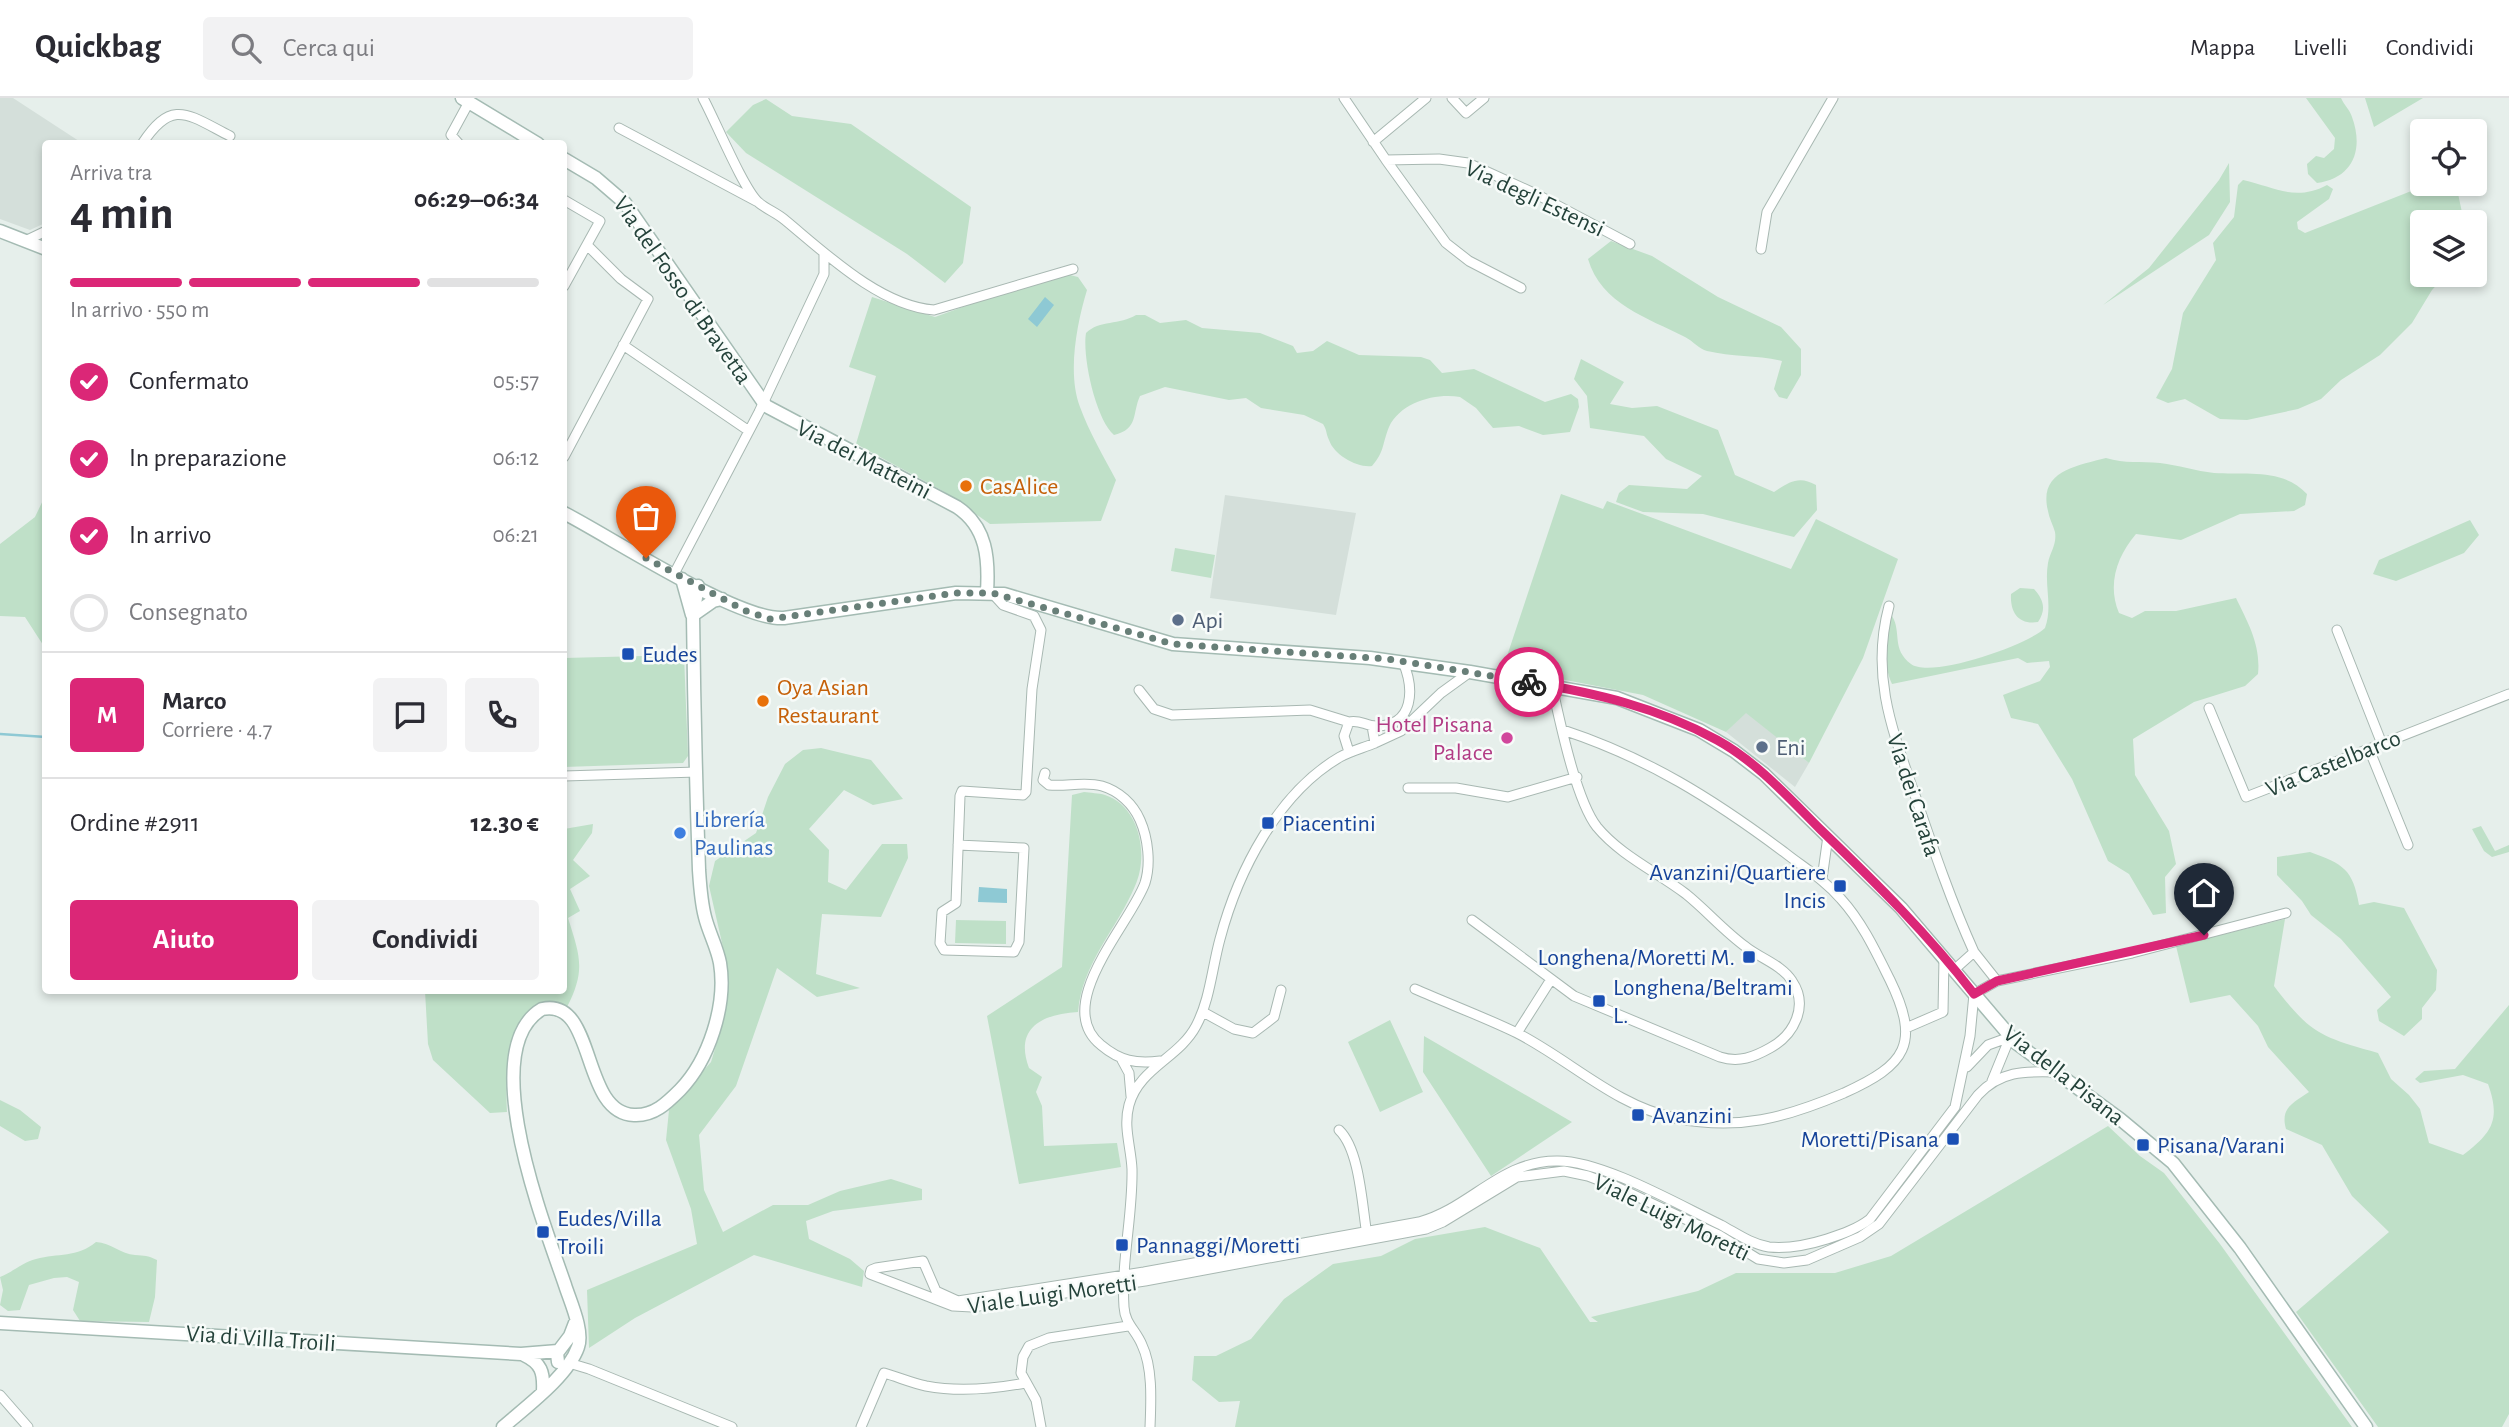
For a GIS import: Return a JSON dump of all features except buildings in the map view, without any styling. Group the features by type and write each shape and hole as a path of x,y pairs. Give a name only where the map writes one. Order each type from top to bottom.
{"main road":[{"path":"465,100 531,140"},
{"name":"Via del Fosso di Bravetta","path":"567,161 610,188 629,208 763,402"},
{"path":"0,231 42,247"},
{"name":"Via dei Matteini","path":"763,402 785,418 966,513 983,538 990,592"},
{"name":"Via della Pisana","path":"567,515 678,576 758,616 780,619 946,594 990,592 1173,644 1404,662 1617,698 1709,735 1765,774 1828,836 1944,955 2010,1037 2143,1137 2181,1172 2240,1248 2366,1427"},
{"path":"678,576 693,615"},
{"path":"503,1427 543,1391 564,1358 576,1322 518,1129 513,1090 518,1049 525,1026 535,1014 551,1008 563,1012 576,1027 604,1096 617,1109 630,1115 645,1114 660,1108 694,1074 714,1026 720,977 719,961 702,900 693,615 698,586"},
{"path":"693,615 713,601 722,599"},
{"name":"Via di Villa Troili","path":"0,1322 564,1358"},
{"path":"521,1354 540,1365 543,1391"}],"street":[{"path":"703,98 758,202"},
{"path":"1344,98 1446,243 1469,261 1521,288"},
{"path":"1373,142 1426,98"},
{"path":"1452,98 1466,113 1484,98"},
{"path":"1761,249 1767,212 1833,98"},
{"path":"455,140 451,135 465,100"},
{"path":"144,140 156,119 169,112 197,117 230,136"},
{"path":"619,128 758,202 782,217 824,256 899,301 918,309 934,310 1073,269"},
{"name":"Via degli Estensi","path":"1386,160 1439,159 1468,163 1548,200 1630,244"},
{"path":"567,202 600,221 567,281"},
{"path":"25,241 42,233"},
{"path":"567,451 648,299 621,279 587,245"},
{"path":"678,576 824,274 824,256"},
{"path":"623,345 749,430"},
{"path":"958,845 1024,848 1019,942 1014,952 941,947 943,908 954,907 956,904 958,845 962,791 1023,795 1026,792 1032,689 1041,627 1034,616 1003,605 990,592"},
{"name":"Via dei Carafa","path":"1889,607 1880,644 1888,716 1942,880 1974,952 1997,981"},
{"path":"2337,630 2382,744"},
{"path":"1139,690 1154,709 1172,715 1310,710 1372,726 1399,719 1408,708 1412,695 1404,662"},
{"path":"1131,1098 1146,1075 1188,1038 1203,1012 1225,922 1238,887 1265,836 1302,787 1349,752 1402,731 1428,704 1470,672"},
{"path":"1472,920 1550,981 1588,1004 1730,1060 1751,1057 1781,1041 1793,1028 1799,1010 1798,993 1787,974 1749,950 1685,894 1604,834 1592,820 1552,686"},
{"name":"Via Castelbarco","path":"2209,708 2246,797 2509,694"},
{"path":"1412,695 1428,704"},
{"path":"1349,722 1344,736 1349,752"},
{"path":"1372,726 1375,743"},
{"path":"1415,989 1517,1033 1649,1111 1686,1119 1749,1123 1794,1113 1881,1076 1899,1055 1906,1028 1898,997 1860,924 1822,879 1691,787 1618,748 1563,730"},
{"path":"2369,749 2408,845"},
{"path":"567,776 697,772"},
{"path":"1045,773 1043,780 1049,785 1093,784 1116,792 1133,806 1143,827 1147,848 1145,882 1096,969 1086,1008 1087,1022 1094,1038 1122,1060 1129,1073 1131,1098 1127,1123 1132,1172 1124,1307 1128,1326 1140,1341 1146,1358 1150,1427"},
{"path":"1408,788 1455,788 1508,797 1577,777"},
{"path":"1822,879 1828,836"},
{"path":"1974,994 1997,981 2133,953 2286,913"},
{"path":"1955,969 1974,952"},
{"path":"1906,1028 1942,1014 1944,955"},
{"path":"1517,1033 1550,981"},
{"path":"1203,1012 1234,1029 1253,1033 1274,1017 1281,990"},
{"name":"Viale Luigi Moretti","path":"1367,1236 1430,1218 1511,1170 1532,1163 1559,1161 1599,1169 1763,1246 1792,1247 1860,1226 1879,1209 1951,1114 1962,1074 1974,994"},
{"name":"Viale Luigi Moretti","path":"1962,1074 1984,1047 2010,1037"},
{"name":"Viale Luigi Moretti","path":"1125,1280 958,1301 940,1295 928,1278 923,1261 870,1272 871,1275 953,1306 972,1307 1125,1280 1367,1236 1433,1227 1510,1180 1535,1172 1560,1170 1583,1174 1617,1187 1720,1235 1755,1258 1777,1263 1807,1260 1869,1232 1886,1216 1978,1095 1992,1082 2010,1037"},
{"path":"1122,1060 1141,1063 1162,1061"},
{"path":"1992,1082 2021,1072 2056,1072"},
{"path":"1339,1130 1347,1138 1352,1153 1367,1236"},
{"path":"1755,1258 1812,1253 1825,1247 1828,1238"},
{"path":"898,1285 895,1273 902,1264"},
{"path":"921,1294 928,1278"},
{"path":"1041,1427 1039,1406 1025,1383 1021,1370 1023,1357 1035,1341 1128,1326"},
{"path":"564,1358 732,1427"},
{"path":"861,1427 884,1373 947,1388 996,1388 1025,1383"},
{"path":"0,1395 28,1427"}],"shaded area":[{"path":"0,98 13,98 77,140 42,140 42,224 30,230 0,219"},
{"path":"1225,495 1356,513 1336,615 1210,598"},
{"path":"1746,712 1809,763 1795,787 1726,732"}],"green space":[{"path":"2306,98 2341,98 2351,114 2357,141 2356,151 2347,169 2329,180 2317,183 2308,174 2307,164 2316,156 2324,158 2334,149 2335,138"},
{"path":"2365,98 2423,98 2374,127"},
{"path":"766,99 792,116 851,124 971,207 963,263 945,283 907,254 746,153 726,132 753,105"},
{"path":"2229,163 2230,202 2209,235 2103,305 2149,268 2219,180"},
{"path":"2243,180 2295,193 2316,190 2327,185 2333,189 2329,199 2297,222 2298,229 2305,233 2410,192 2410,196 2459,196 2461,210 2410,210 2410,287 2435,287 2412,323 2380,355 2341,380 2321,399 2298,409 2247,420 2220,419 2185,399 2168,403 2156,398 2172,369 2183,313 2216,260 2213,243 2234,217 2238,185"},
{"path":"1611,241 1652,256 1718,297 1781,327 1801,349 1801,375 1787,399 1779,397 1774,389 1782,361 1704,350 1641,316 1603,288 1588,259"},
{"path":"1070,275 1078,277 1087,290 1075,348 1076,394 1088,426 1116,480 1101,521 990,524 943,491 856,444 876,376 849,367 872,297 935,317 1043,278"},
{"path":"1145,315 1160,323 1186,320 1202,328 1260,333 1293,346 1297,353 1313,351 1327,341 1359,355 1421,357 1430,360 1442,373 1474,369 1545,402 1571,394 1578,399 1579,407 1570,432 1543,435 1519,426 1493,428 1476,408 1460,397 1430,398 1410,405 1394,418 1381,452 1372,466 1360,465 1341,455 1332,446 1323,424 1304,415 1261,408 1246,398 1229,400 1165,387 1140,396 1131,425 1114,435 1101,416 1096,402 1088,372 1086,333 1097,326"},
{"path":"1581,359 1624,382 1610,404 1632,408 1657,406 1718,430 1735,475 1774,492 1794,481 1810,482 1816,485 1817,510 1794,537 1703,514 1643,512 1616,502 1619,493 1629,485 1687,489 1702,476 1666,459 1644,436 1590,428 1587,396 1574,379"},
{"path":"2106,458 2126,462 2153,462 2214,473 2264,474 2287,480 2307,494 2305,505 2294,511 2240,514 2181,540 2136,534 2119,561 2114,592 2119,613 2132,618 2145,611 2176,611 2236,598 2258,653 2258,674 2245,686 2194,702 2133,739 2135,775 2169,831 2176,864 2165,877 2166,913 2153,915 2129,874 2108,861 2072,779 2038,724 2011,718 2003,695 2040,681 2050,667 2049,661 2027,663 2018,658 1892,684 1886,659 1887,632 1892,616 1901,652 1911,664 1922,667 1958,664 1979,658 2020,643 2045,628 2048,612 2048,563 2055,537 2046,498 2049,487 2062,472"},
{"path":"1561,494 1603,509 1607,501 1791,569 1816,519 1898,559 1863,658 1809,763 1746,713 1726,732 1643,695 1503,668"},
{"path":"42,502 42,643 25,617 0,616 0,544 35,517"},
{"path":"2470,520 2479,535 2464,553 2396,581 2373,574 2379,560"},
{"path":"1175,548 1215,555 1211,578 1171,571"},
{"path":"2020,588 2034,589 2040,597 2043,608 2038,622 2020,619 2014,612 2011,594"},
{"path":"684,655 688,756 683,763 567,767 567,658"},
{"path":"821,748 871,760 903,799 873,805 844,790 809,829 829,850 828,882 846,890 882,844 907,844 908,858 881,917 822,914 816,974 860,988 817,997 777,968 736,1086 699,1135 704,1190 723,1232 773,1205 808,1205 840,1191 891,1179 922,1189 922,1200 833,1211 806,1221 809,1239 850,1259 864,1271 862,1287 754,1255 635,1318 589,1348 587,1290 697,1244 691,1209 666,1140 669,1110 711,1062 722,1026 728,969 709,886 715,861 756,833 768,797 785,764 803,750"},
{"path":"1084,792 1105,795 1117,801 1134,821 1141,847 1139,874 1128,902 1093,962 1081,994 1078,1012 1053,1016 1034,1026 1028,1033 1025,1054 1029,1068 1042,1077 1036,1092 1042,1106 1044,1146 1117,1143 1121,1167 1019,1184 987,1016 1062,967 1072,795"},
{"path":"593,824 592,833 573,860 590,876 570,889 580,911 568,918 578,953 577,983 567,1007 547,1005 532,1010 521,1022 513,1038 509,1056 507,1112 490,1113 433,1060 428,1044 425,994 567,994 567,828"},
{"path":"2481,826 2495,851 2509,845 2509,852 2492,857 2484,851 2472,829"},
{"path":"2310,852 2331,860 2345,870 2357,893 2359,905 2374,902 2404,908 2437,970 2436,990 2422,1008 2422,1019 2404,1036 2379,1021 2377,1010 2391,997 2341,939 2311,915 2302,901 2277,875 2277,857"},
{"path":"2285,919 2274,986 2308,1025 2330,1038 2378,1053 2391,1079 2420,1109 2429,1143 2463,1155 2487,1132 2494,1107 2488,1084 2463,1075 2420,1083 2415,1079 2424,1071 2455,1069 2509,1005 2509,1414 2502,1427 2378,1427 2296,1312 2389,1232 2352,1196 2322,1145 2286,1129 2286,1111 2309,1092 2268,1047 2258,1026 2230,995 2190,1003 2176,946"},
{"path":"956,920 1006,921 1006,944 955,943"},
{"path":"1390,1020 1423,1092 1380,1112 1348,1042"},
{"path":"1424,1036 1572,1122 1491,1176 1423,1072"},
{"path":"0,1100 20,1110 41,1127 38,1139 25,1141 0,1126"},
{"path":"2108,1126 2140,1156 2164,1173 2220,1244 2352,1427 1235,1427 1240,1401 1219,1402 1192,1380 1194,1356 1216,1356 1251,1339 1284,1299 1333,1264 1381,1256 1415,1239 1485,1227 1540,1248 1590,1322 1598,1322 1591,1317 1698,1291 1736,1273 1835,1273 1891,1256"},
{"path":"96,1242 157,1260 155,1297 149,1322 80,1321 73,1310 79,1282 67,1277 29,1285 20,1310 8,1311 0,1305 3,1290 0,1277 31,1260 82,1251"}],"water":[{"path":"1045,297 1054,305 1037,327 1028,319"},
{"path":"979,887 1007,889 1007,903 978,902"}],"waterway":[{"path":"0,734 42,737"}],"way so far":[{"path":"646,558 746,611 770,619 956,593 992,593 1012,596 1173,644 1213,649 1388,659 1529,682"}],"place":[{"name":"CasAlice","path":"966,486"},
{"name":"Api","path":"1178,620"},
{"name":"Eudes","path":"628,654"},
{"name":"Oya Asian Restaurant","path":"763,701"},
{"name":"Hotel Pisana Palace","path":"1507,738"},
{"name":"Eni","path":"1762,747"},
{"name":"Piacentini","path":"1268,823"},
{"name":"Librería Paulinas","path":"680,833"},
{"name":"Avanzini/Quartiere Incis","path":"1840,886"},
{"name":"Longhena/Moretti M.","path":"1749,957"},
{"name":"Longhena/Beltrami L.","path":"1599,1001"},
{"name":"Avanzini","path":"1638,1115"},
{"name":"Moretti/Pisana","path":"1953,1139"},
{"name":"Pisana/Varani","path":"2143,1145"},
{"name":"Eudes/Villa Troili","path":"543,1232"},
{"name":"Pannaggi/Moretti","path":"1122,1245"}],"route":[{"path":"1529,682 1622,700 1720,741 1765,774 1916,923 1974,994 1997,981 2133,953 2204,935"}]}
